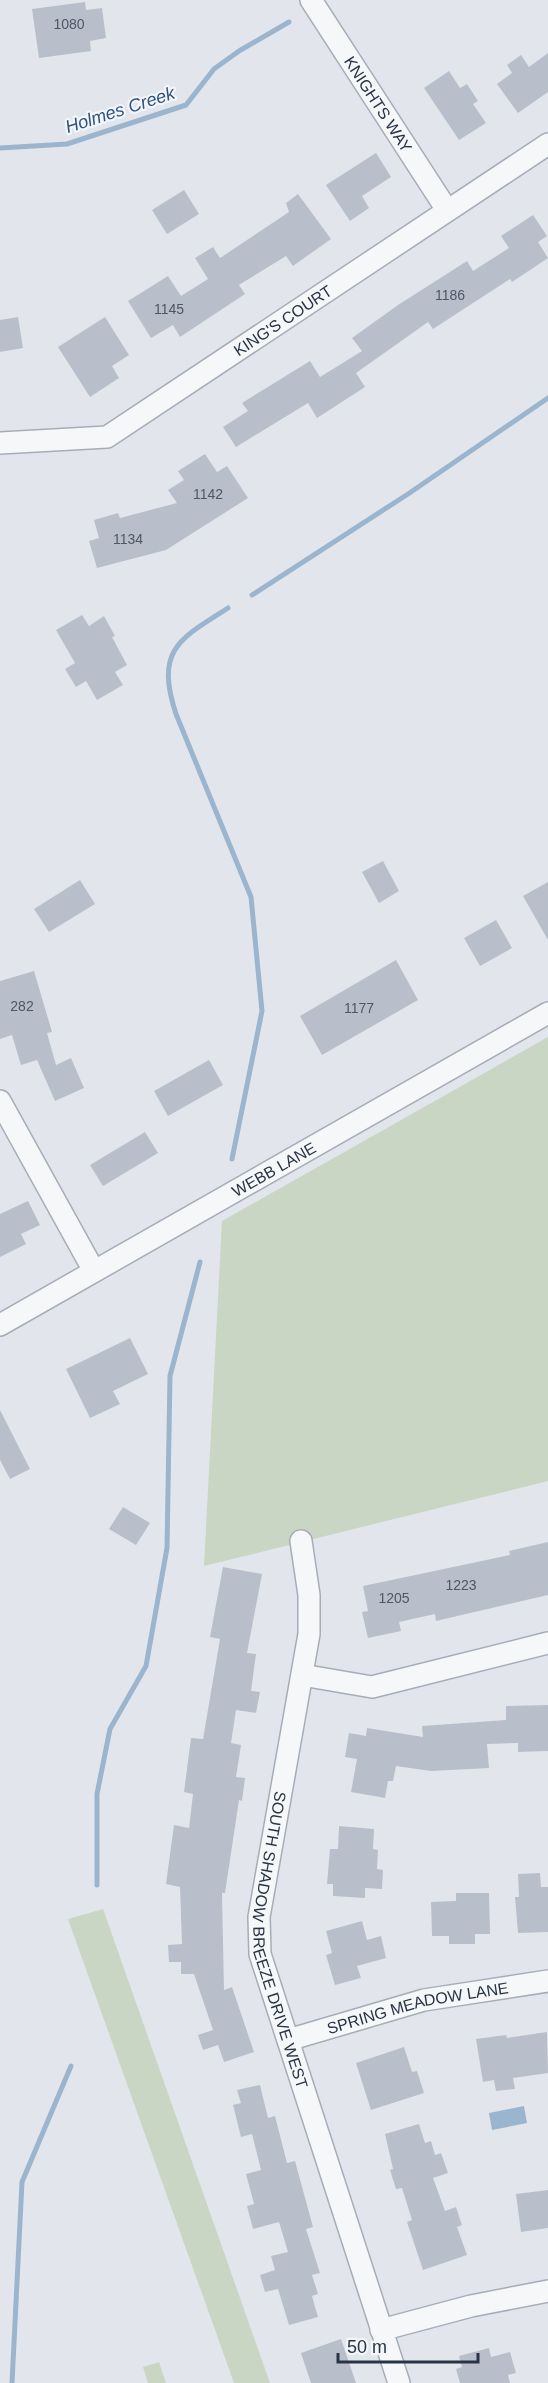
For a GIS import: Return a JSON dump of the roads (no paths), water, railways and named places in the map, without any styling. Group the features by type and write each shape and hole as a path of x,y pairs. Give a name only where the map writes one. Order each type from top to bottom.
{"street":[{"name":"KNIGHTS WAY","path":"311,0 447,210"},
{"name":"KING'S COURT","path":"0,443 107,437 548,144"},
{"name":"WEBB LANE","path":"0,1325 548,1013"},
{"path":"0,1101 94,1271"},
{"name":"SOUTH SHADOW BREEZE DRIVE WEST","path":"301,1541 309,1595 309,1634 259,1917 260,1954 399,2383"},
{"path":"302,1675 372,1686 548,1643"},
{"name":"SPRING MEADOW LANE","path":"288,2040 424,2000 548,1981"},
{"path":"381,2330 471,2306 548,2291"}],"water":[{"path":"524,2106 527,2123 492,2130 489,2113"}],"waterway":[{"name":"Holmes Creek","path":"0,148 67,144 186,105 214,69 239,51 289,22"},
{"path":"252,595 408,494 548,398"},
{"path":"228,608 184,638 170,661 168,675 176,714 251,897 262,1011 232,1159"},
{"path":"97,1885 97,1794 110,1729 146,1666 167,1548 170,1376 200,1262"},
{"path":"12,2383 22,2182 71,2066"}]}
